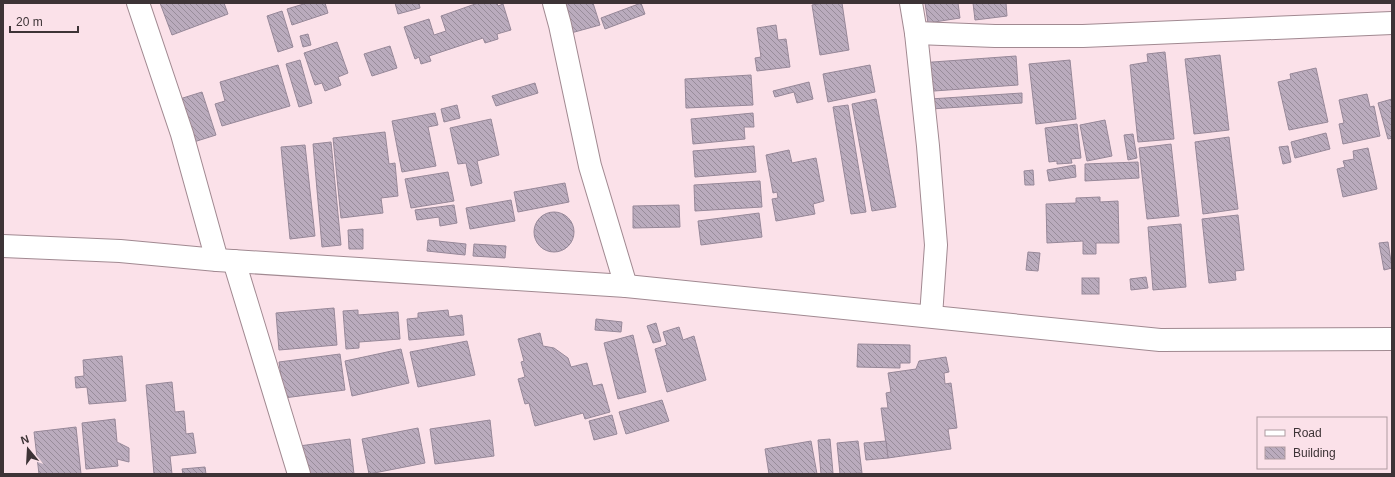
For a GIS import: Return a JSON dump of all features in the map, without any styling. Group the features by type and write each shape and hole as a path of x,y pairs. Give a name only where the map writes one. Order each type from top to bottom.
{"street":[{"path":"138,3 298,474"},
{"path":"554,3 560,24 590,166 626,286"},
{"path":"911,3 916,33 928,146 936,245 931,316"},
{"path":"916,33 996,36 1083,36 1392,23"},
{"path":"3,246 120,250 226,260 626,286 1160,340 1392,339"}],"building":[{"path":"160,3 224,3 228,14 172,35"},
{"path":"307,3 325,3 328,13 292,25 287,9"},
{"path":"395,3 419,3 420,8 398,14"},
{"path":"478,3 497,3 498,6 503,4 511,30 497,34 498,39 485,43 483,38 429,56 431,61 421,64 419,57 415,59 404,27 429,19 434,35 446,31 441,16"},
{"path":"562,3 593,3 600,25 571,33"},
{"path":"641,3 645,14 605,29 601,18"},
{"path":"822,3 842,3 849,50 820,55 812,5"},
{"path":"925,3 958,3 960,18 928,23"},
{"path":"973,3 1006,3 1007,16 975,20"},
{"path":"282,11 293,47 278,52 267,16"},
{"path":"776,25 778,40 786,39 790,67 757,71 755,58 761,57 757,28"},
{"path":"308,34 311,45 303,47 300,36"},
{"path":"337,42 348,73 338,77 341,85 325,91 322,83 315,85 304,53"},
{"path":"390,46 397,68 372,76 364,54"},
{"path":"1165,52 1174,139 1138,142 1130,65 1148,62 1147,54"},
{"path":"1220,55 1229,130 1194,134 1185,59"},
{"path":"1016,56 1018,85 920,92 919,63"},
{"path":"300,60 312,103 299,107 286,64"},
{"path":"1070,60 1076,119 1036,124 1029,64"},
{"path":"278,65 290,106 222,126 215,104 225,101 220,82"},
{"path":"870,65 875,92 828,102 823,74"},
{"path":"1316,68 1328,122 1289,130 1278,82 1291,79 1290,74"},
{"path":"751,75 753,105 686,108 685,79"},
{"path":"809,82 813,99 797,103 794,92 775,97 773,91"},
{"path":"535,83 538,93 496,106 492,96"},
{"path":"202,92 216,135 181,146 167,103"},
{"path":"1022,93 1022,103 931,109 930,99"},
{"path":"1367,94 1370,107 1374,106 1380,136 1343,144 1339,124 1344,123 1339,100"},
{"path":"876,99 896,207 872,211 852,104"},
{"path":"1392,99 1392,138 1388,139 1378,103"},
{"path":"457,105 460,118 444,122 441,109"},
{"path":"848,105 866,212 851,214 833,107"},
{"path":"435,113 438,125 428,127 436,166 402,172 392,121"},
{"path":"753,113 754,127 744,127 745,139 693,144 691,119"},
{"path":"491,119 499,155 477,161 482,183 471,186 466,163 458,164 450,128"},
{"path":"1105,120 1112,156 1087,161 1080,125"},
{"path":"1077,124 1081,158 1071,159 1072,163 1057,164 1057,161 1049,162 1045,128"},
{"path":"385,132 389,164 395,163 398,196 381,198 383,213 341,218 333,138"},
{"path":"1326,133 1330,149 1295,158 1291,142"},
{"path":"1133,134 1137,158 1128,160 1124,135"},
{"path":"1229,137 1238,209 1203,214 1195,142"},
{"path":"331,142 341,245 322,247 313,144"},
{"path":"1171,144 1179,216 1147,219 1139,148"},
{"path":"305,145 315,236 290,239 281,147"},
{"path":"754,146 756,172 695,177 693,151"},
{"path":"1288,146 1291,162 1283,164 1279,147"},
{"path":"1368,148 1377,189 1343,197 1337,169 1345,167 1343,161 1354,159 1353,151"},
{"path":"789,150 792,163 816,158 824,201 813,204 815,214 776,221 772,199 778,198 777,192 773,193 766,155"},
{"path":"1138,162 1139,178 1085,181 1085,164"},
{"path":"1075,165 1076,177 1049,181 1047,170"},
{"path":"1033,170 1034,185 1025,185 1024,171"},
{"path":"448,172 454,201 411,208 405,179"},
{"path":"760,181 762,207 695,211 694,185"},
{"path":"565,183 569,202 518,212 514,192"},
{"path":"1100,197 1100,202 1118,201 1119,243 1096,243 1096,254 1083,254 1083,241 1047,243 1046,204 1076,203 1076,198"},
{"path":"511,200 515,221 470,229 466,208"},
{"path":"454,205 457,223 440,226 439,217 417,220 415,210"},
{"path":"679,205 680,227 633,228 633,206"},
{"path":"554,212 568,218 574,232 568,246 554,252 540,246 534,232 540,218"},
{"path":"759,213 762,237 701,245 698,221"},
{"path":"1238,215 1244,270 1235,271 1236,280 1209,283 1202,219"},
{"path":"1181,224 1186,287 1153,290 1148,227"},
{"path":"363,229 363,249 349,249 348,230"},
{"path":"428,240 466,244 465,255 427,251"},
{"path":"1388,242 1392,268 1384,270 1379,243"},
{"path":"474,244 506,246 505,258 473,256"},
{"path":"1028,252 1040,253 1038,271 1026,270"},
{"path":"1146,277 1148,288 1131,290 1130,279"},
{"path":"1082,278 1099,278 1099,294 1082,294"},
{"path":"334,308 337,345 279,350 276,313"},
{"path":"358,310 358,315 398,312 400,339 359,342 359,348 346,349 343,311"},
{"path":"448,310 449,317 462,315 464,335 409,340 407,319 418,318 418,313"},
{"path":"596,319 622,322 621,332 595,330"},
{"path":"656,323 661,341 653,343 647,326"},
{"path":"679,327 683,340 694,336 706,380 667,392 655,349 667,345 663,332"},
{"path":"540,333 543,346 554,348 568,358 571,367 587,363 593,386 602,384 610,412 585,419 583,413 535,426 529,403 525,404 518,379 525,377 521,362 524,361 518,339"},
{"path":"633,335 646,392 618,399 604,343"},
{"path":"467,341 475,375 418,387 410,352"},
{"path":"858,344 910,345 910,363 900,363 900,368 857,367"},
{"path":"401,349 409,383 352,396 345,361"},
{"path":"340,354 345,390 284,398 279,362"},
{"path":"122,356 126,401 89,404 87,387 76,388 75,377 84,376 83,360"},
{"path":"946,357 949,372 944,373 945,384 951,383 957,428 948,429 951,449 888,458 881,408 888,408 886,393 891,392 888,373 916,369 919,361"},
{"path":"172,382 175,412 184,411 186,434 193,433 196,453 170,456 172,474 154,474 146,385"},
{"path":"662,400 669,421 626,434 619,412"},
{"path":"612,415 617,434 594,440 589,421"},
{"path":"115,419 117,442 129,448 129,462 117,459 118,466 86,469 82,423"},
{"path":"490,420 494,456 435,464 430,429"},
{"path":"76,427 81,474 39,474 34,432"},
{"path":"418,428 425,463 369,474 362,439"},
{"path":"350,439 354,474 295,474 292,447"},
{"path":"830,439 833,473 821,474 818,440"},
{"path":"811,441 817,474 769,474 765,449"},
{"path":"858,441 862,473 840,474 837,443"},
{"path":"886,441 888,458 866,460 864,443"},
{"path":"205,467 206,474 183,474 182,469"}]}
